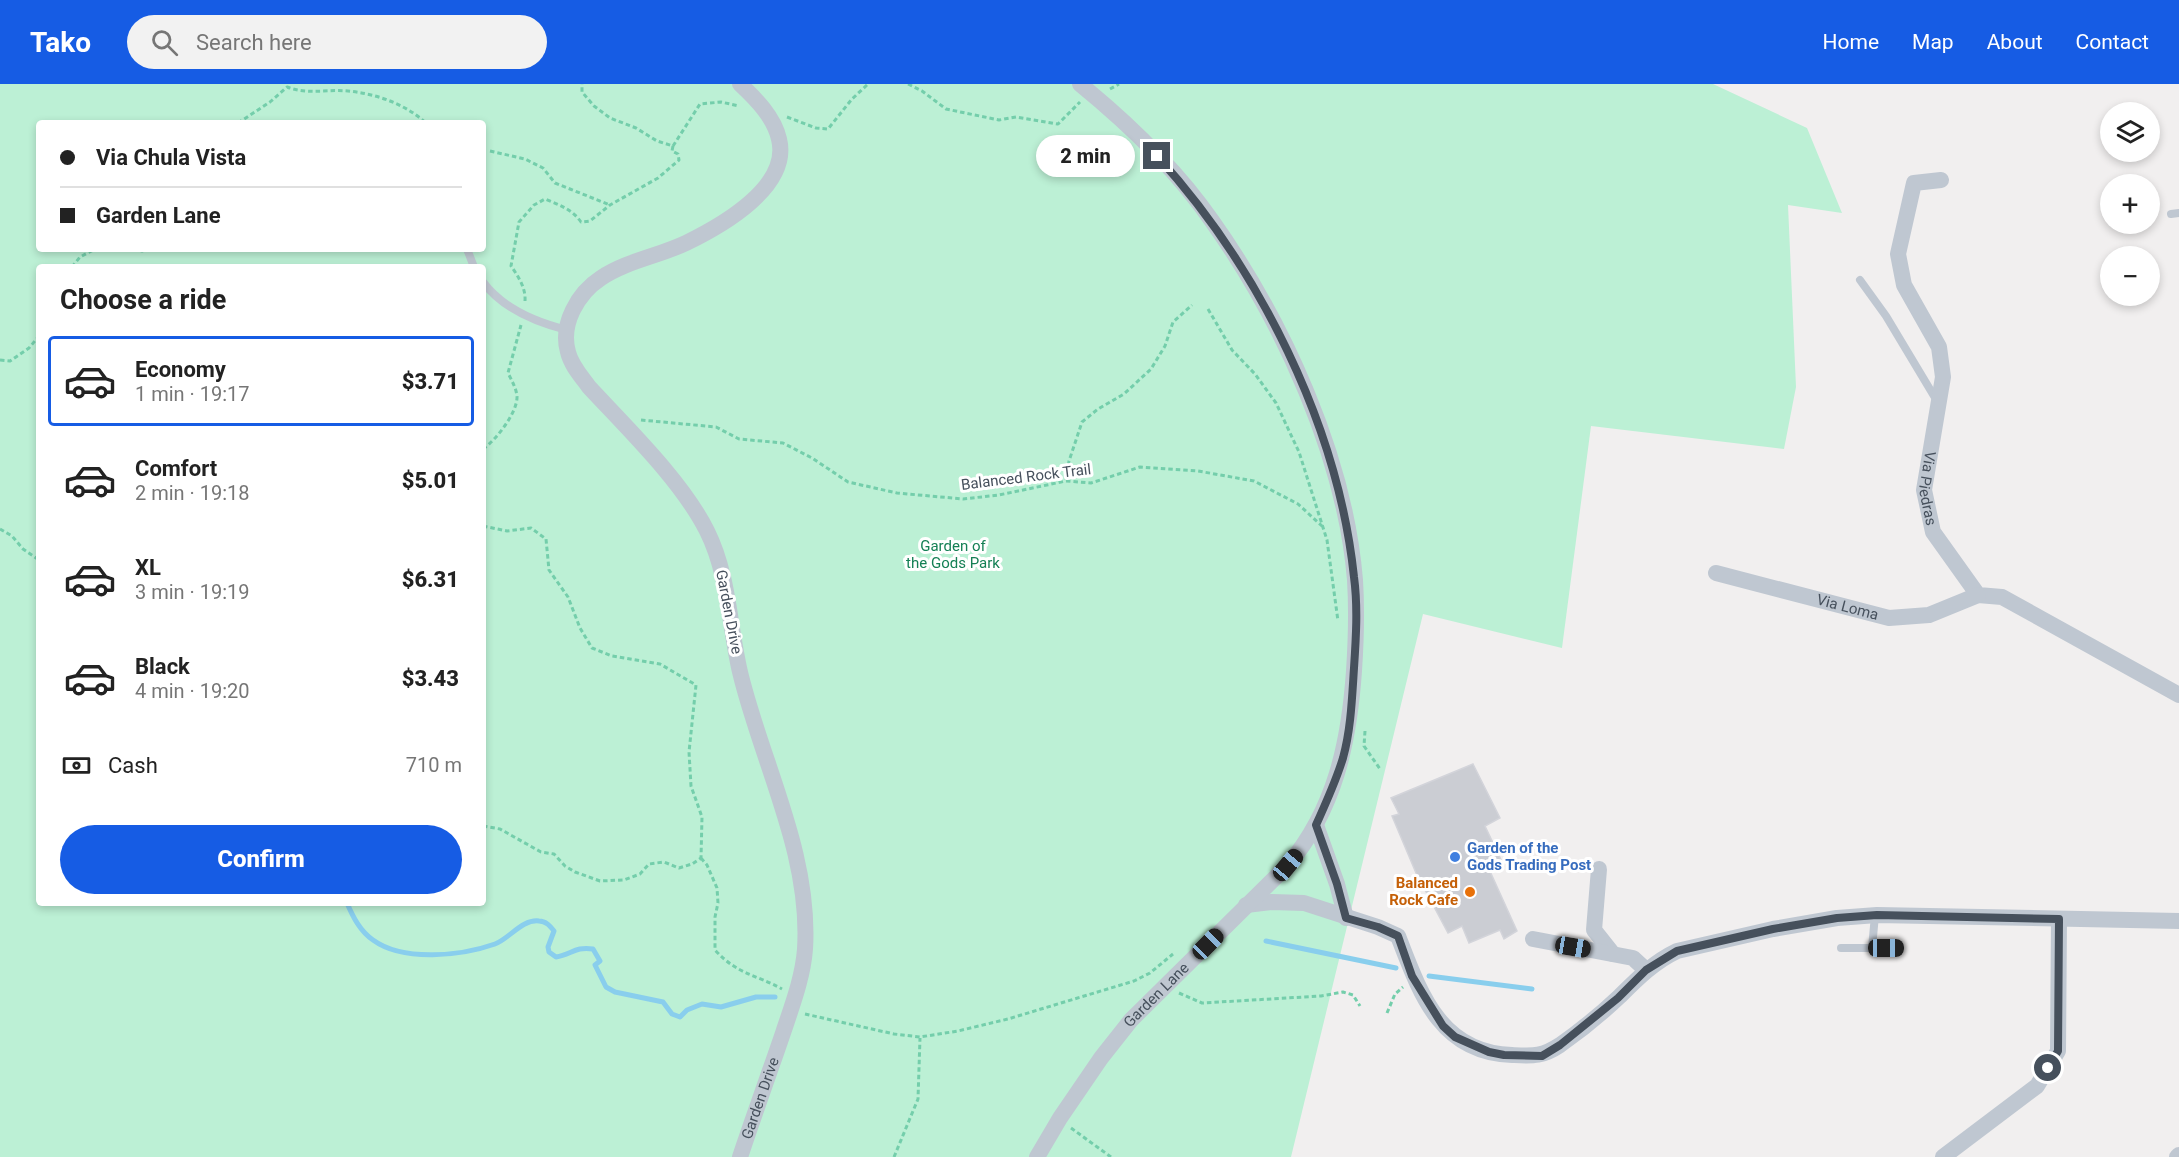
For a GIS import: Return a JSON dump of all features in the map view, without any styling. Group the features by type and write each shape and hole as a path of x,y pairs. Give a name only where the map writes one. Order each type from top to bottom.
{"street":[{"name":"Garden Drive","path":"740,84 764,111 780,140 780,161 772,180 750,205 685,244 601,278 584,293 572,309 567,330 567,351 575,368 589,387 682,492 707,531 728,597 740,670 796,855 802,885 805,951 795,996 740,1157"},
{"name":"Garden Lane","path":"1037,1157 1059,1118 1131,1020 1288,865 1316,825 1343,757 1352,698 1356,627 1355,579 1347,522 1337,483 1312,405 1252,284 1211,220 1181,182 1145,143 1080,84"},
{"name":"Via Piedras","path":"1941,180 1914,183 1898,254 1904,285 1939,347 1943,377 1924,490 1930,522 1933,532 1978,595"},
{"name":"Via Loma","path":"1716,573 1888,618 1929,615 1978,595"},
{"path":"1978,595 2002,597 2179,695"},
{"path":"1316,825 1337,884 1346,918"},
{"path":"1599,869 1594,930 1612,954"},
{"path":"1246,905 1281,902 1305,903 1398,936 1413,978 1443,1026 1455,1037 1489,1052 1504,1055 1542,1056 1560,1045 1618,998 1646,970 1677,951 1773,929 1837,918 1875,915 2179,921"},
{"path":"1943,1157 2037,1086 2058,1051 2059,919"},
{"path":"1533,939 1634,958 1646,970"}],"lane":[{"path":"1860,280 1887,316 1938,404"},
{"path":"486,286 492,294 523,314 544,324 567,330"},
{"path":"1872,948 1875,915"},
{"path":"1841,948 1900,948"}],"path":[{"path":"290,84 295,90"},
{"path":"582,84 582,92 594,106 610,118 636,128 657,141 673,146"},
{"path":"486,445 514,412 518,399 508,373 526,296 520,279 511,266 519,222 523,215 545,199 576,214 581,222 590,221 610,205 658,178 679,160 678,154 672,151 673,146 700,104 721,102 793,118 816,128 828,129 852,99 868,84"},
{"path":"908,84 922,91 946,109 999,120 1016,117 1058,124 1081,101 1095,97 1119,84"},
{"path":"243,120 270,102 287,87 324,93 347,91 374,96 409,108 423,120"},
{"path":"490,151 525,159 543,168 555,183 610,205"},
{"path":"74,264 80,257 89,252"},
{"path":"1066,481 1069,461 1082,422 1098,409 1124,394 1151,369 1165,346 1173,322 1192,305"},
{"path":"1208,309 1232,350 1255,374 1276,404 1299,452 1323,526 1333,570 1338,623"},
{"path":"0,360 10,361 29,348 36,340"},
{"name":"Balanced Rock Trail","path":"627,429 643,418 716,428 739,439 783,443 812,458 848,482 897,493 963,499 999,495 1066,481 1091,483 1140,467 1198,471 1254,482 1298,504 1323,526"},
{"path":"486,527 507,531 531,528 546,539 549,570 568,597 580,628 592,648 612,656 660,664 696,685 689,752 691,786 702,817 701,858 707,865 717,888 715,951 728,964 795,996 803,1013 894,1034 920,1037 958,1031 1008,1019 1134,981 1150,973 1178,950"},
{"path":"0,529 12,536 23,549 36,558"},
{"path":"1365,723 1364,746 1380,769"},
{"path":"486,827 500,829 541,852 554,854 574,872 600,881 624,880 640,874 649,864 664,862 679,868 701,858"},
{"path":"1150,973 1188,998 1202,1003 1321,996 1342,992 1353,995 1360,1006"},
{"path":"1387,1013 1395,994 1413,978"},
{"path":"894,1157 918,1099 920,1037"},
{"path":"1059,1118 1111,1157"}],"green space":[{"name":"Garden of the Gods Park","path":"0,84 1713,84 1807,128 1842,213 1788,205 1796,387 1784,449 1591,426 1562,648 1423,614 1291,1157 0,1157"}],"building":[{"name":"Garden of the Gods Trading Post","path":"1473,764 1500,818 1485,826 1502,862 1489,869 1517,931 1504,939 1500,930 1469,943 1462,926 1448,933 1416,873 1392,816 1399,814 1391,798"}],"waterway":[{"path":"348,906 361,928 373,940 400,952 416,954 466,952 495,944 527,923 544,922 554,931 548,947 549,952 556,957 577,950 593,949 600,961 595,965 606,987 615,992 663,1002 672,1014 680,1017 687,1010 702,1004 721,1007 756,997 775,997"},
{"path":"1266,941 1396,968"},
{"path":"1429,976 1532,989"}],"place":[{"name":"Garden of the Gods Trading Post","path":"1455,857"},
{"name":"Balanced Rock Cafe","path":"1470,892"}],"route":[{"path":"1157,156 1211,220 1252,284 1312,405 1347,522 1355,579 1356,607 1352,698 1348,730 1343,757 1316,825 1337,884 1346,918 1378,927 1398,936 1412,976 1443,1026 1470,1046 1489,1052 1504,1055 1542,1056 1560,1045 1618,998 1646,970 1663,957 1677,951 1773,929 1837,918 1877,915 2059,919 2058,1051 2048,1068"}]}
